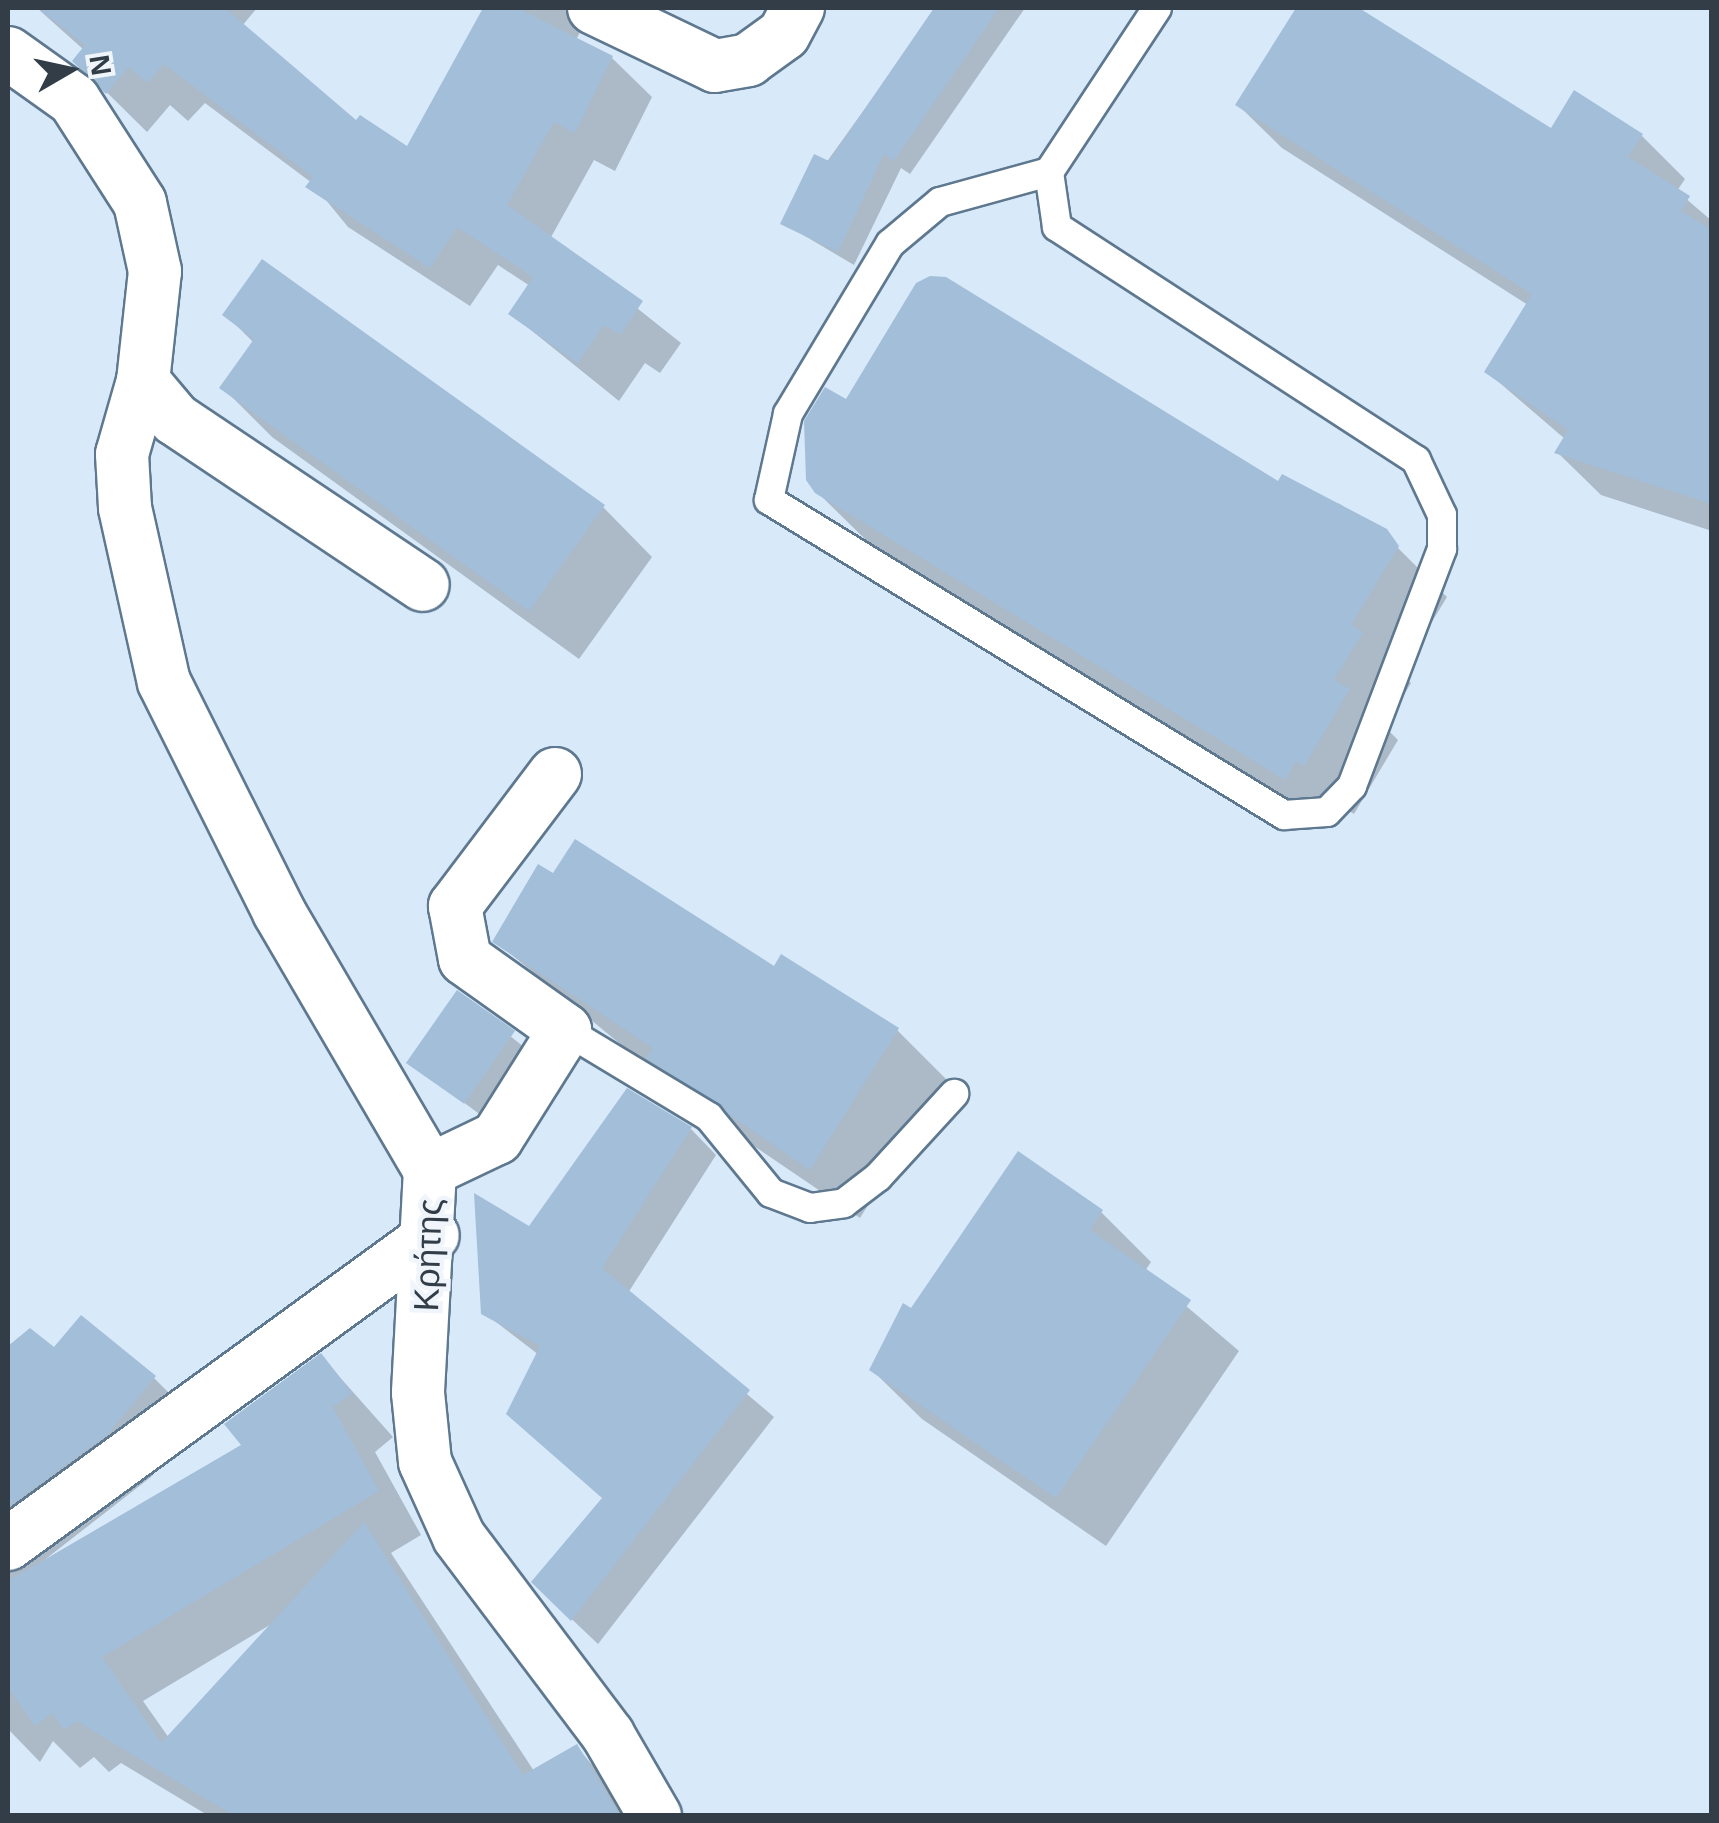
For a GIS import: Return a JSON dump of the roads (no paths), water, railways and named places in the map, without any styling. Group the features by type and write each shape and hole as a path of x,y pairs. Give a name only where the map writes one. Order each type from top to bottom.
{"street":[{"path":"594,8 714,66 748,60 784,34 798,8"},
{"path":"8,53 74,100 140,203 155,271 144,381 122,454 125,508 164,682 332,1009 430,1170"},
{"path":"144,381 175,419 423,585"},
{"path":"556,774 455,906 453,932 465,959 565,1030"},
{"name":"Κρήτης","path":"565,1030 496,1138 430,1170 433,1235 418,1393 425,1462 459,1537 608,1734 654,1816"},
{"path":"8,1544 433,1235"}],"lane":[{"path":"1049,172 940,202 890,244 788,414 769,500 1284,814 1327,812 1352,786 1442,549 1436,488 1416,460 1057,227 1049,172 1156,8"},
{"path":"565,1030 708,1118 771,1193 810,1208 844,1203 878,1178 954,1094"}]}
